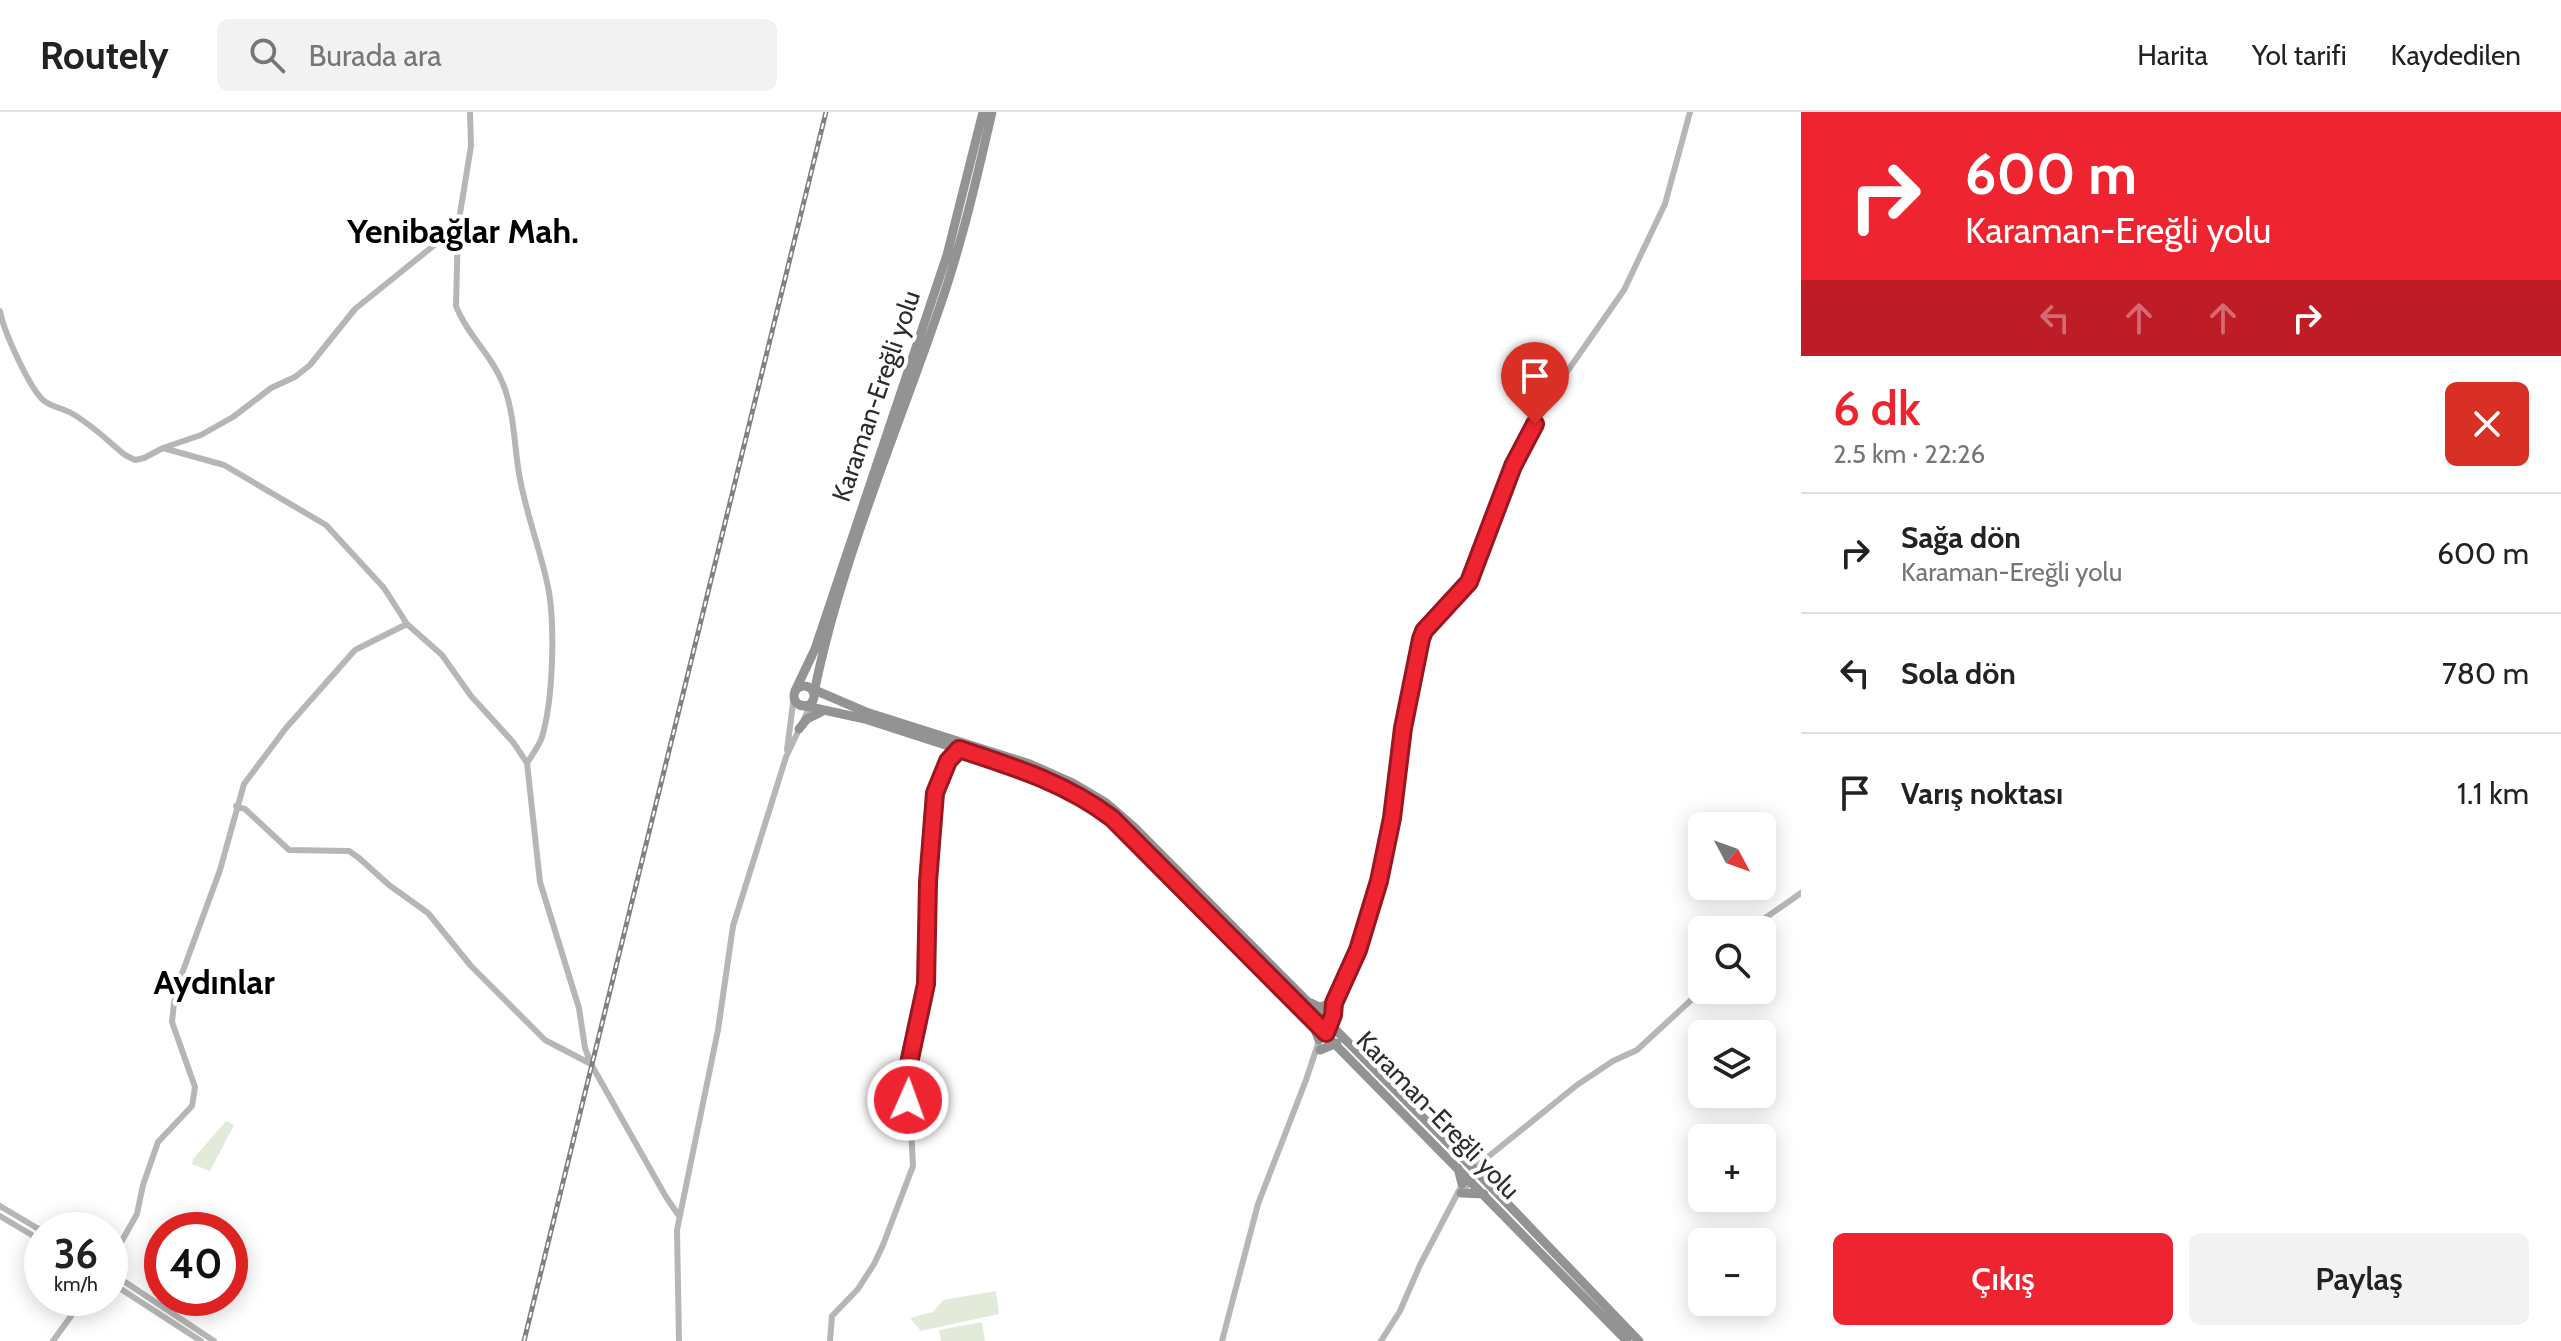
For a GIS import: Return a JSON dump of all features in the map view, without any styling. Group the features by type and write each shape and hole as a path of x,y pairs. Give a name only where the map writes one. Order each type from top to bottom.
{"highway":[{"name":"Karaman-Ereğli yolu","path":"794,694 815,649 947,255 983,112"},
{"name":"Karaman-Ereğli yolu","path":"810,698 885,459 941,305 992,112"},
{"path":"821,659 823,683 849,705"},
{"name":"Karaman-Ereğli yolu","path":"794,694 802,686 810,698 831,711 1029,772 1087,800 1135,841 1309,1015 1324,1034 1339,1040 1639,1341"},
{"path":"794,694 810,698"},
{"name":"Karaman-Ereğli yolu","path":"810,698 849,705 1030,764 1073,783 1105,802 1134,827 1307,1001 1324,1034"},
{"path":"799,729 813,715 831,711"},
{"path":"1307,1001 1319,1007 1334,1003"},
{"path":"1324,1034 1339,1040"},
{"path":"1324,1034 1339,1040"},
{"path":"1461,1164 1486,1189"},
{"path":"1472,1176 1486,1189"},
{"name":"Karaman-Ereğli yolu","path":"1486,1189 1627,1341"}],"street":[{"path":"470,112 471,146 458,226 456,306 460,318 496,368 507,396 521,482 551,609 552,651 546,716 541,739 527,763"},
{"path":"1222,1341 1258,1204 1334,1003 1358,950 1379,881 1392,818 1403,728 1424,631 1469,582 1527,437 1624,290 1665,204 1690,112"},
{"path":"0,311 1,327 42,399 70,412 135,460 201,435 233,417 271,388 295,377 310,365 355,309 458,226"},
{"path":"163,448 224,465 317,518 384,588 407,624 442,655 471,696 513,742 527,763 540,882 579,1008 585,1048 591,1064 679,1216"},
{"path":"128,1230 137,1214 158,1142 195,1099 192,1074 172,1022 174,1003 223,861 244,784 286,728 355,650 407,624"},
{"path":"786,757 794,694"},
{"path":"679,1341 679,1216 718,1030 733,926 786,757 810,698"},
{"path":"830,1341 832,1316 858,1289 874,1264 913,1166 908,1068 926,984 928,882 935,793 948,761 959,749"},
{"path":"236,806 245,809 289,850 349,851 359,858 389,885 428,913 471,966 545,1040 591,1064"},
{"path":"1768,916 1801,893"},
{"path":"1381,1341 1400,1311 1420,1265 1472,1176 1577,1085 1613,1061 1637,1050 1688,1003"},
{"path":"0,1206 24,1220"},
{"path":"0,1216 24,1230"},
{"path":"128,1284 214,1341"},
{"path":"128,1294 201,1341"},
{"path":"53,1341 70,1316"}],"green space":[{"path":"226,1121 234,1125 210,1171 192,1164 193,1159"},
{"path":"996,1291 999,1314 921,1331 910,1318 933,1312 943,1300"},
{"path":"982,1322 985,1341 941,1341 939,1330"}],"railway":[{"path":"524,1341 826,112"}],"district":[{"name":"Yenibağlar Mah.","path":"463,231"},
{"name":"Aydınlar","path":"214,982"}],"route":[{"path":"908,1100 908,1068 926,984 928,882 935,793 948,761 959,749 1061,785 1112,818 1326,1033 1334,1003 1358,950 1379,881 1392,818 1411,681 1421,639 1424,631 1469,582 1513,466 1535,424"}]}
